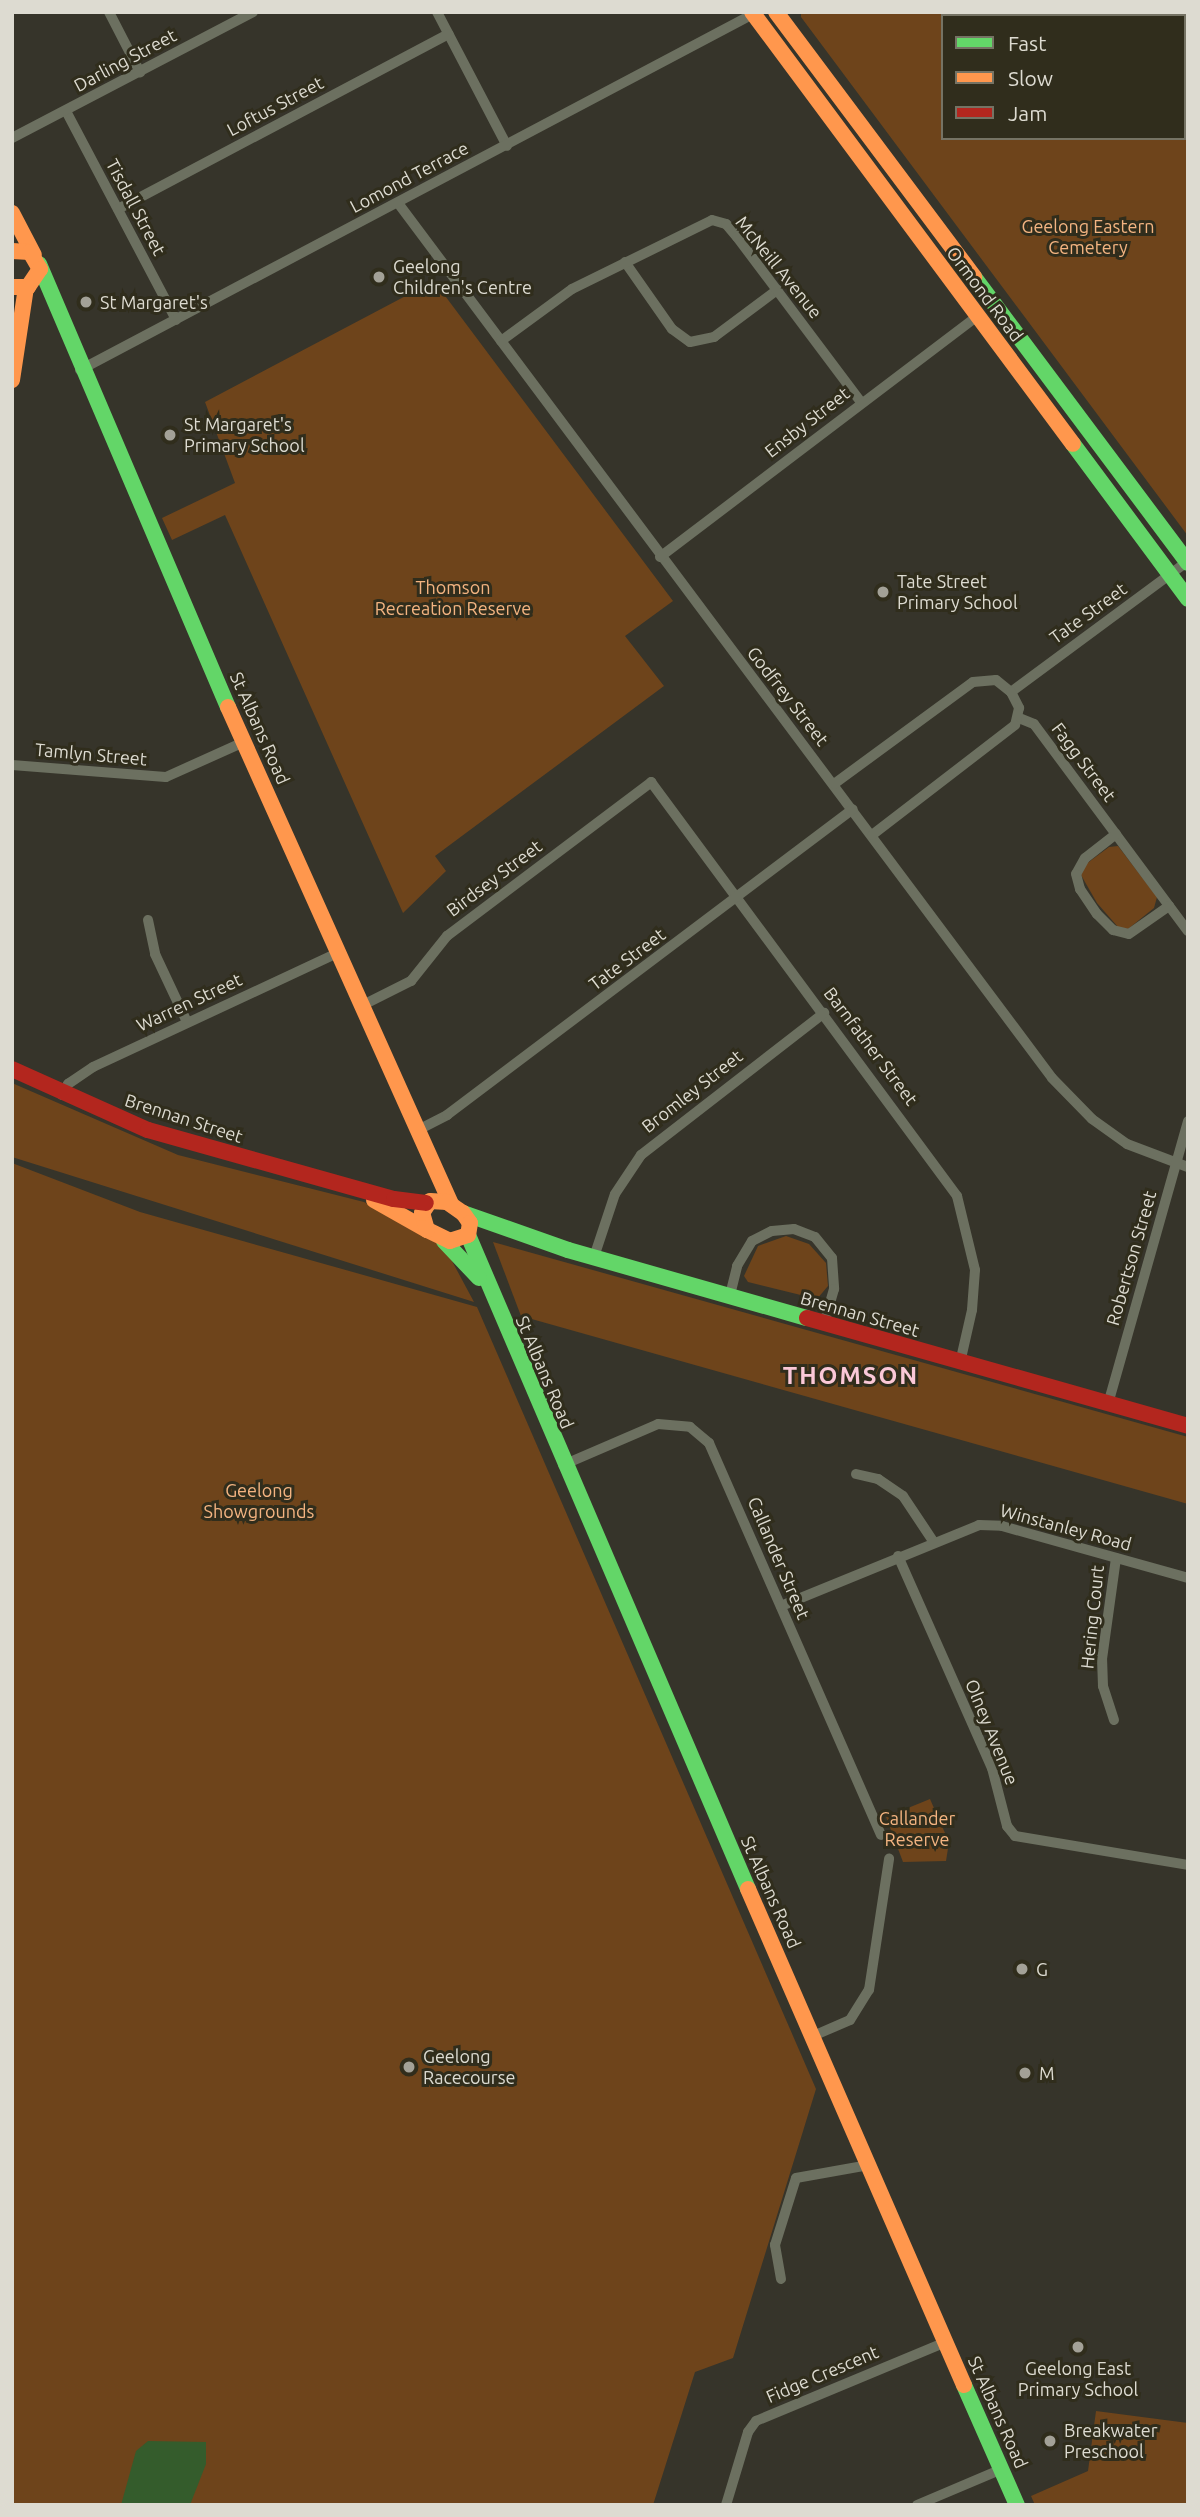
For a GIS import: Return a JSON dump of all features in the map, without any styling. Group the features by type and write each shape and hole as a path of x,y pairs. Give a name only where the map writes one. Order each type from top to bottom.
{"main road":[{"name":"Ormond Road","path":"776,12 1187,563"},
{"name":"Ormond Road","path":"754,13 1188,599"},
{"name":"St Albans Road","path":"12,213 37,260 58,319 244,742 418,1130 457,1208"},
{"path":"12,251 37,260 36,279 20,288 12,380"},
{"name":"St Albans Road","path":"20,288 58,319"},
{"name":"Brennan Street","path":"15,1072 62,1095 148,1130 340,1184 427,1203"},
{"name":"St Albans Road","path":"427,1203 434,1184 429,1152"},
{"name":"Brennan Street","path":"340,1184 435,1236"},
{"path":"427,1203 457,1208 470,1223 468,1235 457,1241 435,1236 422,1222 427,1203"},
{"name":"Brennan Street","path":"457,1208 522,1236 1188,1426"},
{"name":"St Albans Road","path":"468,1235 490,1294 563,1465 1017,2505"},
{"name":"Brennan Street","path":"468,1235 522,1236"},
{"name":"St Albans Road","path":"435,1236 458,1252 490,1294"}],"street":[{"path":"109,12 140,72"},
{"name":"Darling Street","path":"12,138 253,12"},
{"path":"437,12 507,146"},
{"name":"Lomond Terrace","path":"80,370 754,13"},
{"name":"Loftus Street","path":"118,209 448,34"},
{"name":"Tisdall Street","path":"66,111 176,320"},
{"name":"Godfrey Street","path":"398,203 660,557 1079,1107 1127,1144 1188,1167"},
{"name":"McNeill Avenue","path":"501,341 555,299 698,224 718,221 737,237 861,402"},
{"path":"625,262 671,329 690,342 713,337 777,290"},
{"name":"Ensby Street","path":"660,557 977,316"},
{"name":"Tate Street","path":"1011,692 1187,563"},
{"path":"834,784 973,682 996,680 1011,692 1017,701 1019,718 872,835"},
{"name":"Fagg Street","path":"1019,718 1034,724 1188,931"},
{"name":"Tamlyn Street","path":"12,765 166,777 244,742"},
{"name":"Barnfather Street","path":"651,782 957,1196 975,1269 972,1310 960,1363"},
{"name":"Birdsey Street","path":"363,1005 411,981 447,936 651,782"},
{"name":"Tate Street","path":"418,1130 447,1115 853,809"},
{"path":"1116,834 1085,858 1076,874 1080,889 1097,914 1113,930 1129,934 1169,906"},
{"path":"148,920 155,954 187,1022"},
{"name":"Warren Street","path":"62,1095 88,1070 340,952"},
{"name":"Bromley Street","path":"594,1257 615,1194 640,1155 824,1013"},
{"name":"Robertson Street","path":"1108,1404 1188,1121"},
{"path":"730,1294 737,1266 752,1241 772,1231 794,1229 814,1237 832,1258 834,1289 824,1324"},
{"name":"Callander Street","path":"563,1465 659,1423 690,1427 709,1443 881,1835"},
{"path":"856,1474 878,1479 903,1496 933,1541"},
{"name":"Winstanley Road","path":"781,1606 933,1541 989,1525 1188,1578"},
{"name":"Olney Avenue","path":"898,1556 992,1768 1007,1826 1015,1836 1188,1865"},
{"name":"Hering Court","path":"1114,1720 1104,1686 1102,1659 1116,1558"},
{"path":"813,2036 850,2020 869,1990 888,1859"},
{"path":"781,2279 775,2245 796,2178 869,2165"},
{"name":"Fidge Crescent","path":"726,2505 748,2432 756,2421 946,2342"},
{"path":"917,2505 1002,2469"}],"green space":[{"name":"Geelong Eastern Cemetery","path":"801,12 1188,12 1188,536 801,17"},
{"name":"Thomson Recreation Reserve","path":"434,281 673,601 625,636 664,686 435,856 446,871 403,913 225,515 172,540 162,518 235,483 205,402"},
{"path":"1118,846 1157,897 1154,908 1128,929 1118,927 1097,903 1081,875 1082,867 1109,847"},
{"path":"12,1083 178,1155 364,1202 445,1248 474,1302 12,1157"},
{"name":"Geelong Racecourse","path":"12,1163 140,1212 477,1307 816,2089 733,2358 695,2372 653,2505 12,2505"},
{"path":"786,1236 809,1244 826,1263 828,1286 817,1299 748,1282 744,1276 758,1246"},
{"path":"493,1242 1188,1437 1188,1504 521,1316"},
{"name":"Callander Reserve","path":"930,1799 949,1842 946,1861 903,1862 886,1817"},
{"path":"1096,2411 1188,2423 1188,2505 1035,2505 1031,2496 1088,2471"}],"shaded area":[{"path":"148,2441 206,2442 206,2464 190,2505 121,2505 136,2451"}],"traffic: fast":[{"path":"39,264 228,707"},
{"path":"974,277 1188,563"},
{"path":"1073,444 1188,599"},
{"path":"463,1213 568,1250 807,1318"},
{"path":"468,1235 748,1889"},
{"path":"444,1241 479,1278"},
{"path":"964,2385 1017,2505"}],"traffic: slow":[{"path":"752,12 1073,444"},
{"path":"776,12 974,277"},
{"path":"12,213 34,255"},
{"path":"12,251 30,252 40,269 28,287 12,287"},
{"path":"12,380 26,287"},
{"path":"228,707 451,1204"},
{"path":"374,1200 427,1230"},
{"path":"430,1201 447,1202 463,1213 470,1223 468,1235 450,1241 427,1230 422,1213 430,1201"},
{"path":"748,1889 964,2385"}],"traffic: jam":[{"path":"12,1069 148,1130 394,1199 426,1203"},
{"path":"807,1318 1188,1426"}],"place":[{"name":"Geelong Children's Centre","path":"379,277"},
{"name":"St Margaret's","path":"86,302"},
{"name":"St Margaret's Primary School","path":"170,435"},
{"name":"Tate Street Primary School","path":"883,592"},
{"name":"G","path":"1022,1969"},
{"name":"Geelong Racecourse","path":"409,2067"},
{"name":"M","path":"1025,2073"},
{"name":"Geelong East Primary School","path":"1078,2347"},
{"name":"Breakwater Preschool","path":"1050,2441"}],"district":[{"name":"THOMSON","path":"851,1376"}],"park label":[{"name":"Geelong Showgrounds","path":"259,1501"}]}
